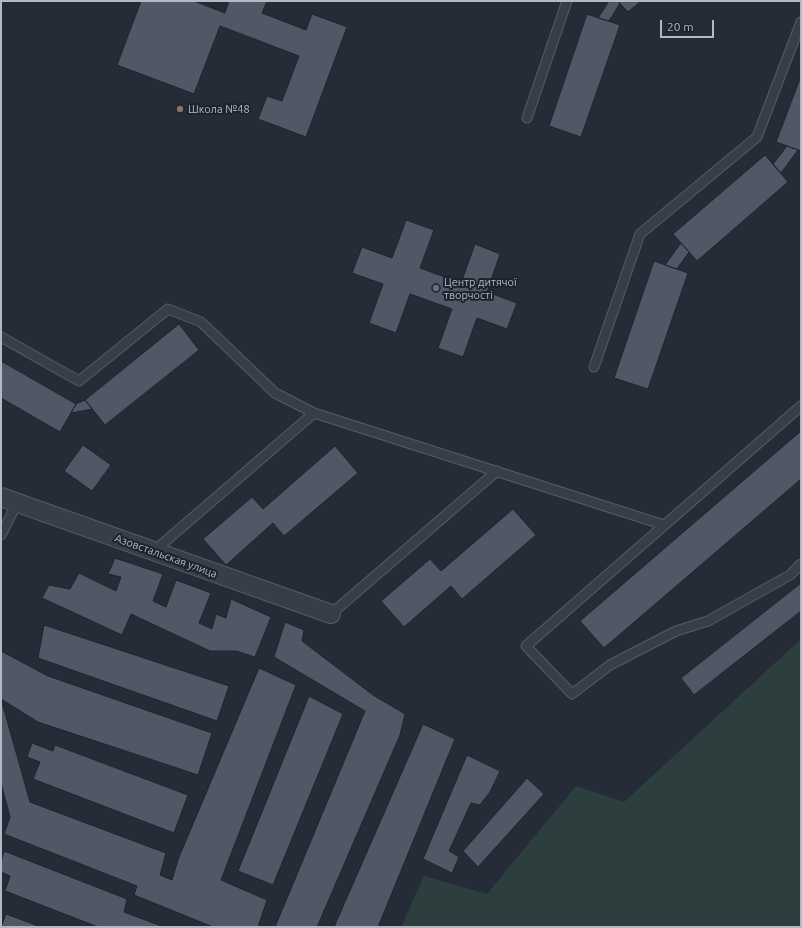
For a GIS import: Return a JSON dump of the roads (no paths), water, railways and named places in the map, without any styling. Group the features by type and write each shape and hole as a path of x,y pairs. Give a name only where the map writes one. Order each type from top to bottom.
{"street":[{"name":"Азовстальская улица","path":"9,500 331,614"}],"lane":[{"path":"528,118 568,1"},
{"path":"594,368 640,234 757,137 801,22"},
{"path":"1,336 79,380 168,309 201,322 275,393 314,413 664,525"},
{"path":"801,406 526,646 572,694 610,664 676,632 708,621 790,575 801,564"},
{"path":"153,552 314,413"},
{"path":"331,614 497,471"},
{"path":"1,535 9,500"}],"place":[{"name":"Школа №48","path":"180,109"},
{"name":"Центр дитячої творчості","path":"436,288"}]}
